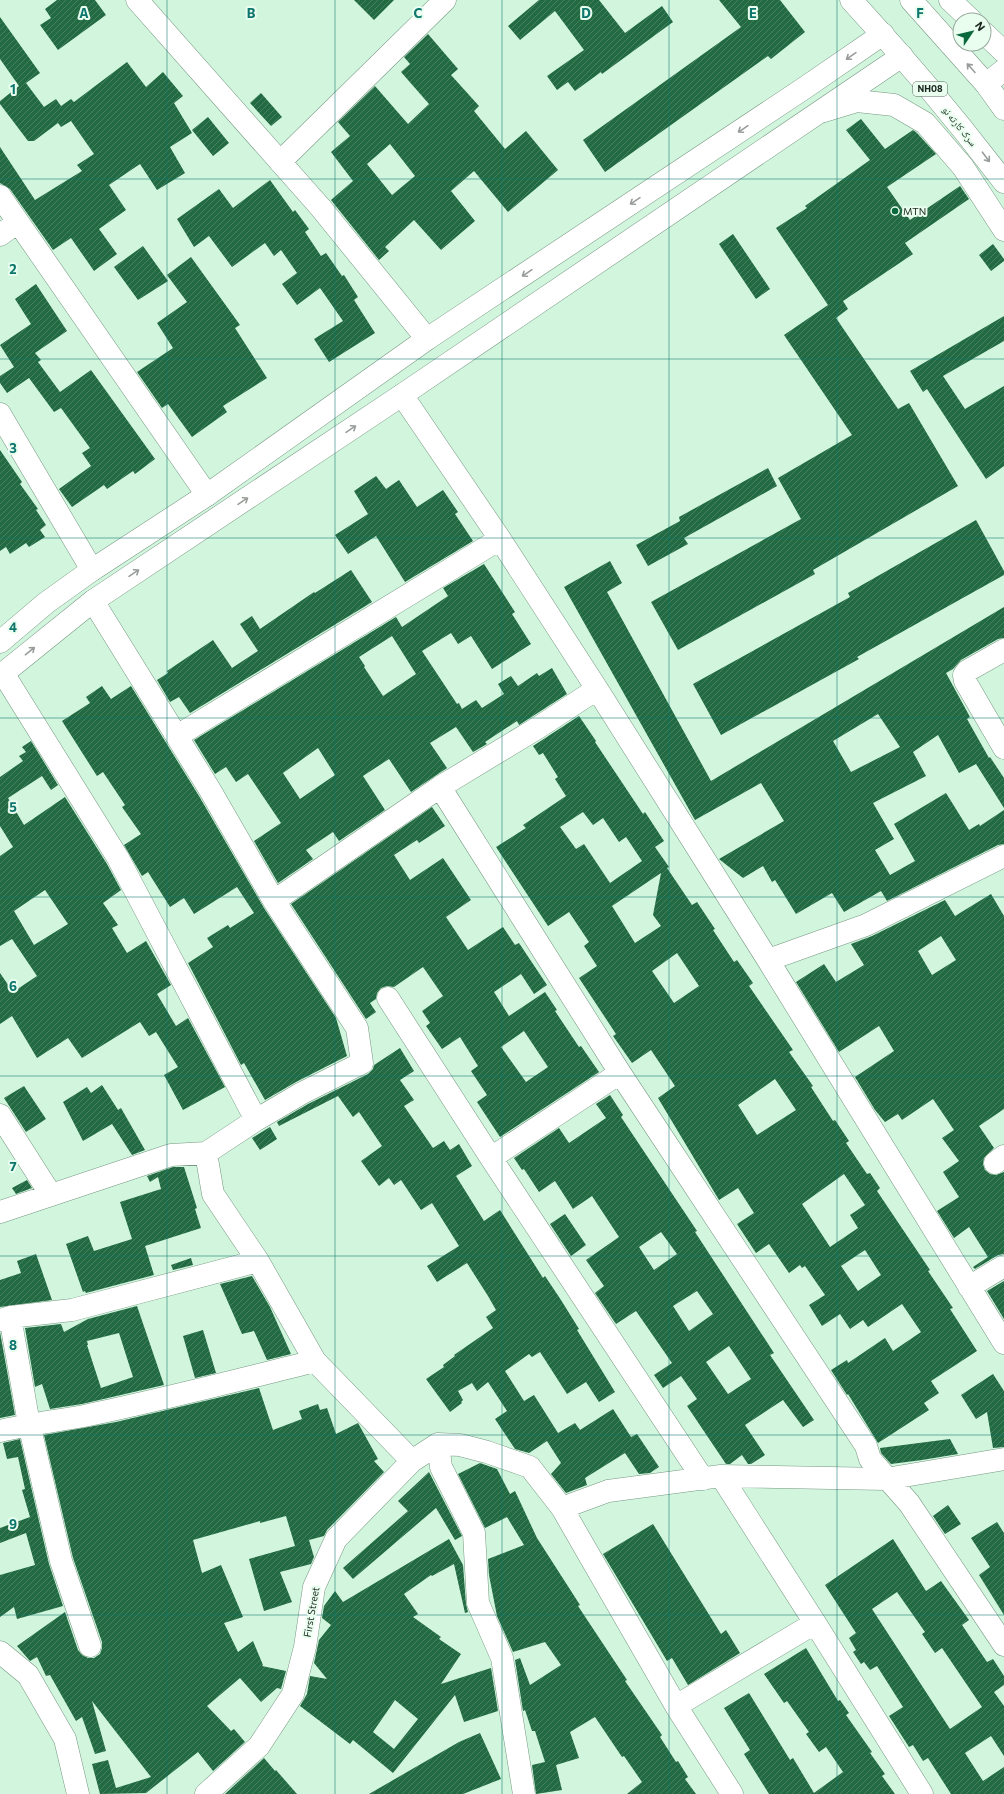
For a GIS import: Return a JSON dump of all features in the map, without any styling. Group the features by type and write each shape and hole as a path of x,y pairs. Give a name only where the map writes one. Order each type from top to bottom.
{"main road":[{"path":"138,0 320,208 427,339"},
{"path":"280,162 445,0"},
{"name":"سرک کارته نو","path":"851,0 883,34 971,138 1004,182"},
{"path":"911,0 986,84 1004,109"},
{"path":"950,0 963,12"},
{"path":"0,642 46,603 92,570 207,495 427,339 803,89 883,34"},
{"path":"992,41 1004,52"},
{"path":"256,1120 118,858 1,674 93,601 402,395 902,56"},
{"path":"986,84 1004,70"},
{"path":"803,89 819,112"},
{"path":"819,112 857,101 894,105 925,123 963,167 1004,230"},
{"path":"0,196 207,495"},
{"path":"0,235 18,222"},
{"path":"402,395 500,539 597,689 768,960 968,1287 1004,1343"},
{"path":"0,414 92,570"},
{"path":"177,736 500,539"},
{"path":"0,1212 171,1155 206,1153 256,1120 302,1093 362,1063 356,1028 274,901 177,736 93,601"},
{"path":"1004,650 967,671 964,675 965,681 1004,748"},
{"path":"274,901 440,788 539,727 597,689"},
{"path":"440,788 620,1073 866,1446 870,1459 886,1479 909,1503 1004,1645"},
{"path":"768,960 866,925 1004,856"},
{"path":"388,998 491,1158 815,1623 922,1794"},
{"path":"491,1158 620,1073"},
{"path":"0,1115 51,1195"},
{"path":"206,1153 213,1194 258,1261 315,1361 412,1461"},
{"path":"90,1646 61,1561 5,1319 72,1310 258,1261"},
{"path":"968,1287 1004,1266"},
{"path":"0,1431 29,1424 82,1416 200,1390 315,1361"},
{"path":"524,1794 502,1658 478,1603 474,1533 441,1467 438,1444 460,1445 487,1452 530,1467 562,1508 676,1706 732,1794"},
{"name":"First Street","path":"206,1794 259,1746 293,1694 305,1647 314,1587 336,1539 412,1461 438,1444"},
{"path":"562,1508 608,1491 712,1477 886,1479 1004,1459"},
{"path":"676,1706 815,1623"},
{"path":"0,1652 28,1675 65,1739 78,1794"}],"building":[{"path":"57,0 95,0 106,15 58,50 40,25 51,18 45,9"},
{"path":"354,0 394,0 374,20"},
{"path":"539,0 599,0 625,33 662,6 673,22 602,74 601,72 575,91 568,82 557,90 547,76 584,50 555,11 520,40 508,26"},
{"path":"719,0 780,0 805,32 771,59 768,56 605,172 583,140 741,27"},
{"path":"0,17 40,73 26,83 44,107 56,99 61,106 71,99 74,102 127,62 146,87 163,72 183,96 174,103 192,133 170,147 185,173 157,190 140,164 109,185 126,210 99,229 117,254 94,271 71,238 53,250 10,189 0,183 0,147 35,200 82,171 77,165 94,154 71,121 61,127 58,123 34,141 28,141 0,104 0,101 19,86 0,59"},
{"path":"428,34 458,69 451,75 479,106 474,111 505,149 526,131 558,170 508,212 474,171 451,191 475,221 441,250 414,220 385,247 389,251 379,260 331,200 353,181 331,152 350,136 338,122 375,86 408,124 429,104 401,72 410,64 404,57","holes":["390,144 415,176 392,195 367,164"]},
{"path":"261,93 282,117 271,126 250,103"},
{"path":"208,117 229,143 213,156 192,130"},
{"path":"861,119 885,149 913,130 936,154 887,187 910,220 960,186 969,199 905,243 913,254 843,301 848,309 836,318 898,409 909,403 958,486 813,570 815,574 678,650 651,602 801,519 778,478 852,435 784,335 828,305 776,228 807,208 805,206 870,160 846,130"},
{"path":"270,180 293,212 295,210 309,229 305,232 321,256 326,253 342,276 344,275 358,297 354,300 375,333 329,362 314,339 343,321 320,288 297,305 282,284 297,273 281,250 274,256 265,243 232,267 209,236 194,247 177,219 219,189 233,208"},
{"path":"733,234 770,289 756,299 719,244"},
{"path":"993,244 1004,261 991,271 979,255"},
{"path":"143,246 168,281 138,300 114,267"},
{"path":"191,257 240,325 235,328 267,378 223,406 227,412 192,437 168,404 162,408 137,372 173,348 157,323 187,302 167,275"},
{"path":"36,284 67,331 35,353 41,360 38,362 60,392 91,370 155,459 135,474 133,471 107,489 104,485 72,507 59,489 91,466 82,453 90,448 61,408 54,412 29,378 7,393 0,383 0,376 14,367 0,345 31,324 15,299"},
{"path":"1004,316 1004,341 943,376 965,409 1004,386 1004,466 986,479 927,389 923,392 910,371"},
{"path":"0,450 22,482 20,484 38,509 36,510 46,525 40,530 45,537 29,547 26,543 10,554 6,547 0,551"},
{"path":"768,468 777,486 684,538 688,544 648,566 636,545 680,521 679,517"},
{"path":"376,476 386,489 399,480 417,507 443,490 458,512 455,514 473,541 405,582 376,536 348,554 335,535 368,514 354,491"},
{"path":"976,520 1004,571 1004,575 857,657 859,659 721,735 693,684 850,597 848,593"},
{"path":"610,561 622,583 607,592 711,781 1004,607 1004,638 998,639 961,660 953,669 946,673 970,717 967,719 989,758 990,757 1004,778 1004,808 976,764 959,773 938,735 913,752 926,776 873,803 894,839 875,850 890,875 915,861 894,824 946,793 969,830 979,824 980,826 1004,810 1004,844 998,845 887,901 881,891 844,912 832,893 796,914 775,880 772,882 763,866 743,878 719,859 784,821 761,783 695,820 564,587","holes":["878,714 900,747 851,772 833,741"]},
{"path":"484,564 515,612 512,614 531,644 492,669 471,636 458,644 451,633 422,651 457,704 459,703 462,709 476,700 482,708 504,694 498,684 511,676 518,686 537,673 539,676 552,668 567,694 519,725 517,721 485,742 487,744 473,752 456,727 430,743 447,768 411,792 389,759 363,776 385,810 339,841 333,832 306,850 313,859 278,883 254,841 281,823 248,774 236,782 226,767 215,774 194,740 396,617 402,627 448,596 443,588","holes":["392,636 416,674 383,696 359,657","318,748 335,775 300,799 283,773"]},
{"path":"351,570 372,602 190,713 179,697 170,702 157,680 168,673 167,671 213,640 232,668 258,651 240,624 252,616 260,629 314,592 315,593"},
{"path":"102,686 111,699 131,686 199,796 264,908 336,1018 347,1056 296,1082 265,1100 244,1063 241,1065 188,963 213,947 207,938 228,925 230,928 254,913 237,887 194,914 184,898 170,907 148,872 142,876 124,845 141,834 122,807 125,805 103,772 97,776 62,721 90,703 86,697"},
{"path":"579,716 643,814 645,812 664,841 655,847 669,867 667,868 692,905 697,902 734,962 737,960 753,983 749,986 793,1050 789,1052 813,1086 811,1087 833,1121 835,1120 849,1141 846,1143 867,1174 870,1173 880,1188 877,1191 930,1270 928,1271 953,1308 950,1309 977,1351 931,1381 939,1393 924,1403 929,1410 878,1443 848,1394 847,1395 831,1370 847,1360 848,1363 885,1338 893,1351 921,1332 902,1304 868,1327 863,1320 850,1329 840,1314 822,1326 809,1305 825,1295 805,1266 802,1268 800,1265 789,1273 769,1244 756,1253 737,1224 754,1213 738,1188 719,1200 658,1098 675,1086 651,1050 632,1063 613,1036 616,1034 579,978 597,966 584,946 589,942 569,912 548,926 496,847 526,828 523,825 566,796 555,779 558,777 543,753 539,755 533,746","holes":["583,812 593,825 603,818 619,842 626,837 642,861 610,883 584,844 576,849 560,827","661,873 653,915 661,926 635,943 612,906","677,953 699,986 674,1003 652,971","775,1079 796,1110 757,1135 738,1105","844,1174 865,1205 850,1215 858,1228 830,1247 802,1204","865,1250 881,1275 858,1291 841,1266"]},
{"path":"31,741 58,785 51,790 42,776 8,798 24,825 65,797 107,864 121,890 103,903 118,925 112,928 127,953 146,941 171,985 157,994 176,1026 188,1018 225,1087 183,1110 164,1075 178,1067 156,1032 149,1036 140,1022 82,1058 68,1038 37,1058 12,1016 0,1024 0,973 13,992 37,976 12,939 0,946 0,856 13,847 0,826 0,777 23,761 19,756 26,752 22,747","holes":["45,890 68,924 34,945 14,911"]},
{"path":"432,807 445,826 419,843 417,840 394,855 410,880 443,858 471,900 446,917 468,950 503,927 515,945 519,943 547,985 534,994 521,974 494,992 509,1016 545,992 557,1010 555,1011 579,1047 581,1046 599,1072 500,1137 477,1102 487,1095 471,1071 478,1066 460,1037 442,1049 426,1026 430,1023 422,1011 443,996 423,967 394,987 387,986 381,988 377,993 376,999 370,1003 376,1012 366,1019 291,904","holes":["524,1031 548,1067 526,1082 501,1047"]},
{"path":"991,894 1004,916 1004,1109 979,1126 994,1148 984,1158 983,1164 985,1170 990,1174 996,1175 1004,1172 1004,1254 998,1255 975,1269 973,1267 988,1257 969,1227 954,1238 937,1211 959,1197 943,1172 959,1161 942,1138 954,1130 933,1099 902,1120 898,1114 885,1122 875,1110 855,1077 894,1051 879,1026 839,1052 796,982 824,964 836,982 864,965 851,944 872,936 945,900 955,916","holes":["941,936 956,960 932,975 918,951"]},
{"path":"400,1048 414,1071 400,1080 414,1100 404,1106 433,1148 444,1141 450,1150 459,1144 472,1166 456,1176 484,1221 500,1210 543,1278 545,1276 561,1300 579,1329 577,1330 615,1392 599,1402 586,1382 567,1394 540,1352 532,1357 529,1354 505,1371 524,1401 534,1395 558,1433 575,1423 580,1430 613,1409 631,1437 637,1434 659,1467 650,1473 639,1474 625,1453 585,1478 587,1485 566,1493 551,1474 561,1463 547,1441 529,1453 515,1449 495,1419 507,1411 488,1382 477,1391 472,1383 458,1391 463,1400 461,1402 462,1403 450,1412 426,1379 444,1367 443,1365 455,1356 454,1355 493,1328 486,1317 496,1310 488,1296 467,1263 437,1282 427,1266 459,1246 432,1203 421,1210 401,1180 394,1185 389,1178 379,1186 361,1161 382,1146 359,1112 353,1117 338,1096 279,1126 277,1122 308,1104 368,1074 373,1069 374,1065"},
{"path":"102,1085 118,1110 121,1108 145,1150 132,1155 112,1124 83,1141 63,1102 87,1087 91,1093"},
{"path":"24,1086 46,1119 26,1132 4,1098"},
{"path":"610,1095 623,1115 621,1117 697,1231 695,1232 774,1353 770,1355 814,1420 803,1427 783,1400 745,1425 765,1455 751,1464 748,1464 742,1455 730,1464 726,1464 687,1406 697,1399 681,1376 663,1388 654,1375 672,1363 636,1311 616,1324 595,1293 604,1286 586,1260 619,1237 592,1196 573,1209 555,1181 539,1192 524,1169 522,1170 514,1158 559,1128 569,1143 606,1118 596,1104","holes":["661,1232 677,1254 654,1270 639,1247","697,1291 713,1314 689,1331 673,1306","729,1346 751,1379 728,1394 706,1362"]},
{"path":"270,1127 277,1139 260,1150 252,1138"},
{"path":"173,1167 184,1167 197,1208 195,1209 201,1228 145,1246 154,1275 86,1293 85,1291 83,1292 66,1244 88,1236 94,1251 132,1239 120,1202 161,1189 158,1177 150,1182 147,1176"},
{"path":"27,1180 32,1188 16,1194 12,1188"},
{"path":"565,1214 586,1245 571,1256 550,1224"},
{"path":"36,1254 52,1300 0,1307 0,1280 21,1273 17,1261"},
{"path":"191,1258 193,1265 173,1270 171,1265"},
{"path":"252,1276 270,1307 291,1354 267,1360 254,1331 242,1334 220,1284"},
{"path":"1004,1281 1004,1319 987,1291"},
{"path":"137,1306 164,1385 82,1404 50,1409 42,1384 35,1387 25,1328 61,1324 64,1332 88,1319","holes":["119,1333 133,1377 101,1388 87,1341"]},
{"path":"203,1330 216,1373 195,1378 183,1336"},
{"path":"0,1332 15,1415 0,1418"},
{"path":"993,1374 1004,1391 1004,1447 993,1448 987,1412 976,1419 961,1395"},
{"path":"259,1388 273,1430 302,1419 299,1411 318,1404 320,1410 327,1408 336,1434 358,1423 378,1459 374,1461 384,1472 327,1530 324,1536 309,1540 314,1557 311,1564 280,1572 292,1602 264,1611 249,1559 295,1546 286,1516 260,1523 260,1521 193,1540 202,1573 221,1565 243,1617 224,1623 238,1652 253,1641 263,1665 262,1666 286,1671 281,1689 277,1688 261,1702 240,1678 207,1706 231,1731 234,1729 245,1742 213,1771 198,1752 146,1793 100,1794 92,1764 108,1760 116,1788 151,1777 92,1701 106,1751 95,1754 82,1717 76,1721 50,1675 46,1676 37,1657 30,1661 17,1646 65,1612 78,1650 82,1655 88,1658 94,1658 100,1654 102,1648 102,1642 73,1558 44,1435 116,1422"},
{"path":"20,1439 49,1564 63,1606 17,1619 14,1607 0,1617 0,1575 35,1565 26,1533 0,1543 0,1528 30,1517 22,1490 25,1489 18,1457 7,1459 3,1443"},
{"path":"950,1439 958,1454 891,1464 881,1453 880,1448"},
{"path":"480,1463 497,1469 510,1494 515,1491 537,1538 580,1605 578,1606 627,1680 625,1681 662,1735 660,1737 676,1762 678,1761 688,1777 685,1779 696,1794 627,1794 642,1782 624,1756 622,1757 595,1717 570,1732 579,1758 556,1765 562,1790 536,1794 532,1765 545,1762 535,1731 532,1731 525,1710 523,1711 515,1660 520,1658 530,1685 561,1665 545,1642 513,1652 497,1616 489,1575 488,1559 524,1545 507,1517 485,1528 458,1474"},
{"path":"429,1472 462,1536 455,1540 436,1508 353,1579 343,1568 408,1511 398,1501"},
{"path":"948,1505 961,1524 945,1534 933,1516"},
{"path":"997,1522 1004,1533 1004,1615 979,1575 990,1567 971,1538"},
{"path":"653,1524 721,1634 726,1630 740,1653 688,1685 672,1658 667,1661 603,1554"},
{"path":"449,1539 463,1565 468,1612 465,1613 454,1564 432,1576 431,1575 404,1594 418,1614 413,1617 441,1637 439,1639 461,1654 441,1684 491,1668 498,1711 464,1722 455,1695 393,1773 353,1740 350,1744 300,1706 307,1694 310,1676 327,1679 314,1663 319,1640 331,1625 322,1618 324,1606 335,1591 343,1602","holes":["395,1700 418,1719 394,1749 373,1732"]},
{"path":"893,1539 926,1591 941,1581 969,1620 962,1625 987,1662 993,1659 1004,1676 1004,1685 994,1692 1004,1706 1004,1756 991,1736 965,1753 983,1781 1004,1767 1004,1794 951,1794 928,1758 923,1761 913,1745 909,1747 889,1716 903,1707 877,1666 870,1670 864,1662 861,1664 853,1652 856,1650 849,1638 856,1633 825,1585","holes":["897,1592 925,1632 922,1634 935,1653 942,1648 982,1707 950,1729 872,1609"]},
{"path":"806,1648 838,1701 840,1700 849,1713 846,1715 872,1752 870,1753 885,1774 882,1776 895,1794 769,1794 744,1754 750,1750 724,1708 749,1693 790,1760 793,1758 814,1793 843,1772 826,1747 819,1752 806,1734 809,1732 787,1701 784,1703 764,1674"},
{"path":"480,1733 501,1779 463,1794 369,1794 459,1742"},
{"path":"264,1758 297,1794 225,1794"}],"place":[{"name":"MTN","path":"895,211"}]}
